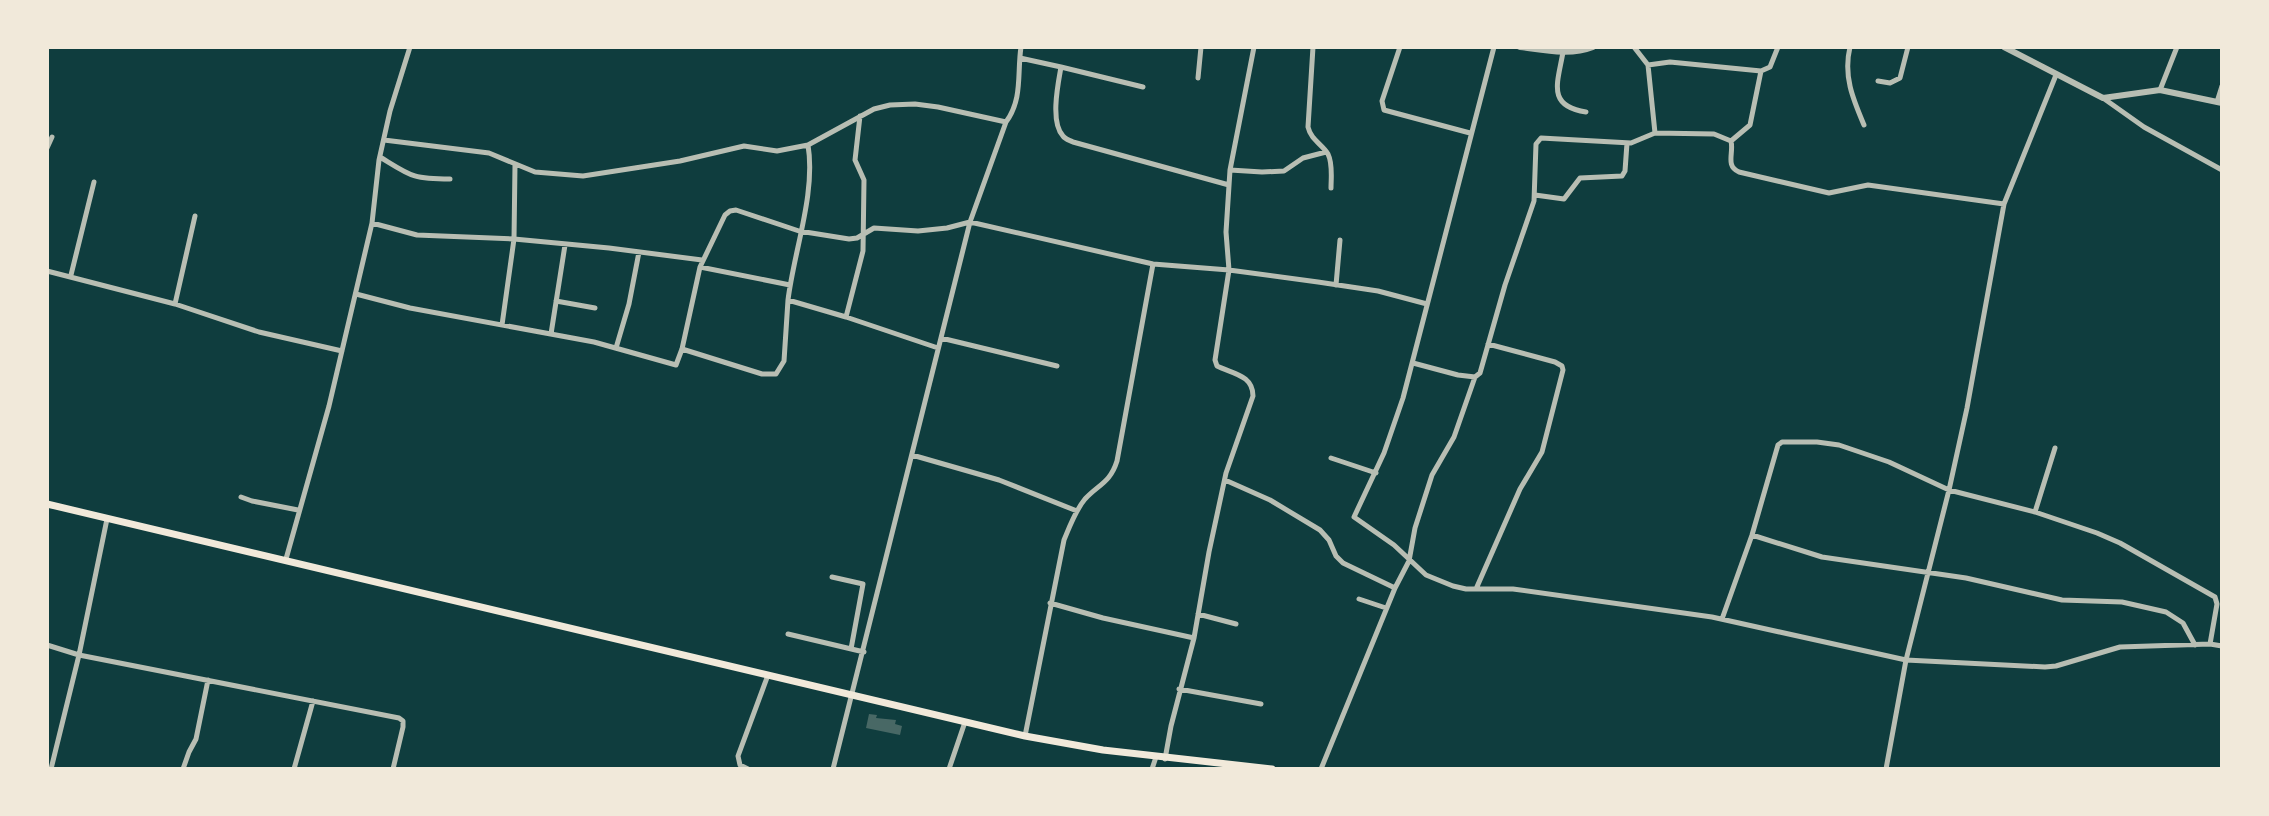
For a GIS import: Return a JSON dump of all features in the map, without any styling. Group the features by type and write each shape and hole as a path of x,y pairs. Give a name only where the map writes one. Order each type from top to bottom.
{"main road":[{"path":"47,504 1025,736 1165,759 1270,769"}],"street":[{"path":"286,559 329,406 372,223 380,157 390,111 410,47"},
{"path":"833,769 970,222 1006,121 1015,110 1019,92 1021,47"},
{"path":"1198,78 1201,47"},
{"path":"1165,759 1194,638 1225,480 1253,396 1253,389 1245,378 1222,369 1215,363 1215,347 1229,270 1226,232 1230,170 1254,47"},
{"path":"1313,47 1308,127 1313,139 1326,152 1331,166 1331,188"},
{"path":"1400,47 1382,101 1384,110 1471,133"},
{"path":"1494,47 1413,363 1393,429 1376,473 1354,517 1394,545 1426,575 1444,584 1476,589 1513,589 1722,619 1906,660 2051,667 2120,647 2210,644 2222,646"},
{"path":"1520,47 1563,52 1582,51 1593,47"},
{"path":"1634,47 1648,65 1655,133"},
{"path":"1648,65 1670,62 1760,71 1770,67 1778,47"},
{"path":"1850,47 1847,71 1849,85 1864,125"},
{"path":"1878,80 1890,83 1900,78 1908,47"},
{"path":"2004,47 2103,98 2144,127 2222,170"},
{"path":"2160,90 2178,47"},
{"path":"1563,52 1558,84 1559,98 1565,106 1586,112"},
{"path":"1020,58 1143,88"},
{"path":"1061,67 1055,100 1057,124 1062,136 1073,142 1229,185"},
{"path":"1760,71 1750,125 1731,141 1731,164 1735,170 1825,192 1833,193 1868,185 2004,204"},
{"path":"1886,769 1906,660 1967,408 2004,204 2056,75"},
{"path":"2103,98 2160,90 2219,103 2222,86"},
{"path":"384,140 489,153 535,173 583,176 680,161 744,146 777,151 808,145 882,107 915,104 1006,121"},
{"path":"846,317 861,264 864,234 863,175 855,160 860,117"},
{"path":"1321,769 1386,608 1409,561 1426,490 1436,466 1454,437 1475,377 1482,369 1505,285 1535,195 1536,147 1539,139 1627,143 1641,141 1655,133 1714,134 1731,141"},
{"path":"47,148 52,137"},
{"path":"1535,195 1564,199 1580,178 1622,176 1627,143"},
{"path":"682,349 762,374 776,374 784,361 790,285 810,183 808,145"},
{"path":"1230,170 1262,173 1284,171 1303,158 1326,152"},
{"path":"380,157 416,178 450,179"},
{"path":"502,325 514,239 515,165"},
{"path":"71,275 93,183"},
{"path":"356,294 410,308 616,348 676,365 682,349 699,267 725,215 736,210 799,232 849,239 857,238 874,228 918,231 970,222 1153,264 1229,270 1378,291 1427,304"},
{"path":"175,304 195,216"},
{"path":"372,223 417,235 514,239 702,260"},
{"path":"1336,285 1340,240"},
{"path":"551,334 565,245"},
{"path":"616,348 629,304 639,252"},
{"path":"1025,736 1064,540 1085,499 1109,480 1117,461 1153,264"},
{"path":"699,267 790,285"},
{"path":"47,271 71,275 175,304 259,332 342,351"},
{"path":"788,300 938,348"},
{"path":"556,301 594,308"},
{"path":"941,338 1057,366"},
{"path":"1476,589 1520,489 1542,452 1563,370 1562,366 1555,362 1488,344"},
{"path":"1413,363 1475,377"},
{"path":"1722,619 1752,535 1777,447 1782,442 1817,442 1839,445 1889,462 1949,490 2035,512 2120,542 2213,595 2217,604 2210,644"},
{"path":"2035,512 2055,448"},
{"path":"912,455 999,480 1077,511"},
{"path":"1331,458 1376,473"},
{"path":"1225,480 1269,500 1320,530 1343,563 1395,588"},
{"path":"241,497 298,510"},
{"path":"51,769 79,655 107,519"},
{"path":"1752,535 1822,557 1966,578 2062,600 2122,602 2166,611 2183,623 2195,645"},
{"path":"832,577 880,586"},
{"path":"851,649 863,584"},
{"path":"1359,598 1386,608"},
{"path":"1050,603 1194,638"},
{"path":"1198,614 1236,624"},
{"path":"788,634 864,652"},
{"path":"47,645 79,655 403,720 393,769"},
{"path":"748,769 740,765 738,756 768,676"},
{"path":"183,769 188,752 197,739 208,680"},
{"path":"1180,689 1261,704"},
{"path":"294,769 313,701"},
{"path":"949,769 965,722"},
{"path":"1152,769 1156,757"}],"building":[{"path":"869,714 877,715 876,718 896,720 895,724 902,726 900,735 866,728"}]}
